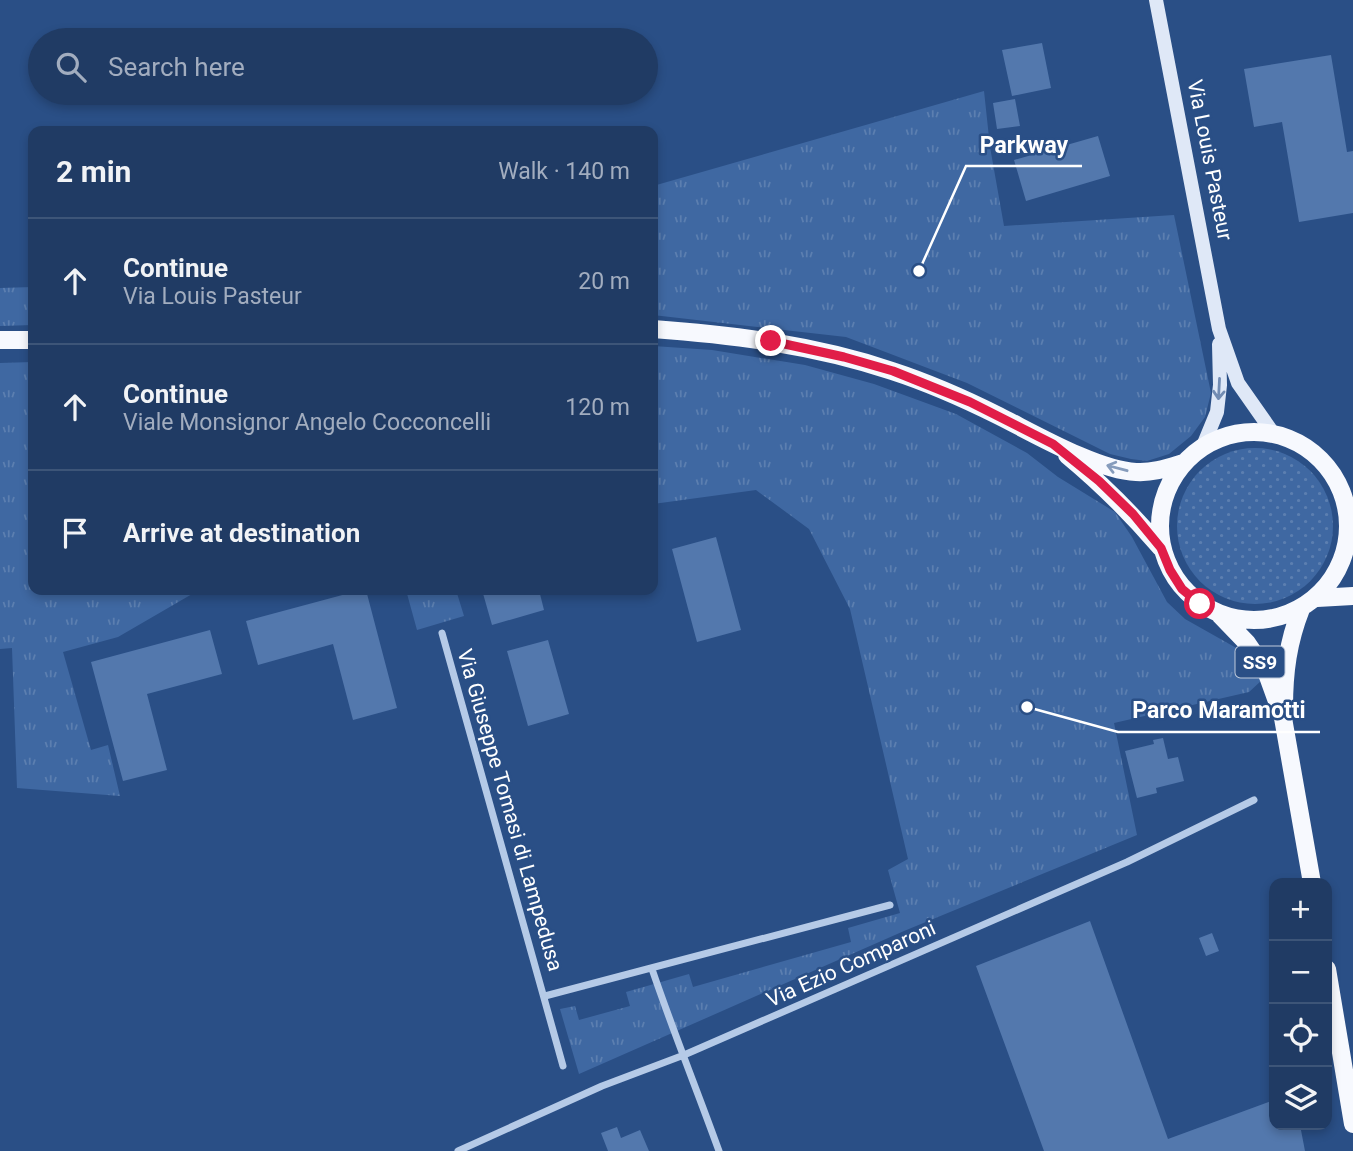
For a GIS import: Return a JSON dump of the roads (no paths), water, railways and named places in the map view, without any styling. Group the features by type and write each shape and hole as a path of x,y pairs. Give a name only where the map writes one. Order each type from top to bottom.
{"main road":[{"name":"Via Louis Pasteur","path":"1156,0 1219,329 1238,383 1273,433"},
{"path":"658,329 771,341 893,371 970,402 1053,444 1110,467 1133,472 1154,472 1183,463"},
{"name":"Via Louis Pasteur","path":"1203,446 1217,412 1220,385 1219,329"},
{"path":"0,340 28,340"},
{"name":"Via Louis Pasteur","path":"1248,431 1273,433 1300,443 1323,462 1340,486 1350,520 1347,545 1336,574 1317,598 1301,609 1275,619 1247,621 1220,615 1200,604 1182,589 1161,548 1159,518 1166,488 1183,463 1203,446 1225,435 1248,431"},
{"path":"1053,444 1099,481 1133,514 1161,548"},
{"path":"1317,598 1353,596"},
{"name":"Via Louis Pasteur","path":"1283,718 1284,671 1290,637 1301,609"},
{"name":"Via Louis Pasteur","path":"1220,615 1247,643 1266,671 1283,718 1311,878"},
{"path":"1332,999 1353,1124"}],"street":[{"name":"Via Giuseppe Tomasi di Lampedusa","path":"442,633 563,1066"},
{"name":"Via Ezio Comparoni","path":"458,1151 602,1086 684,1055 1127,862 1254,800"},
{"name":"Via Giuseppe Tomasi di Lampedusa","path":"545,996 890,905"},
{"path":"653,969 675,1036 719,1151"}],"place":[{"name":"Parkway","path":"919,271"},
{"name":"Parco Maramotti","path":"1027,707"}]}
